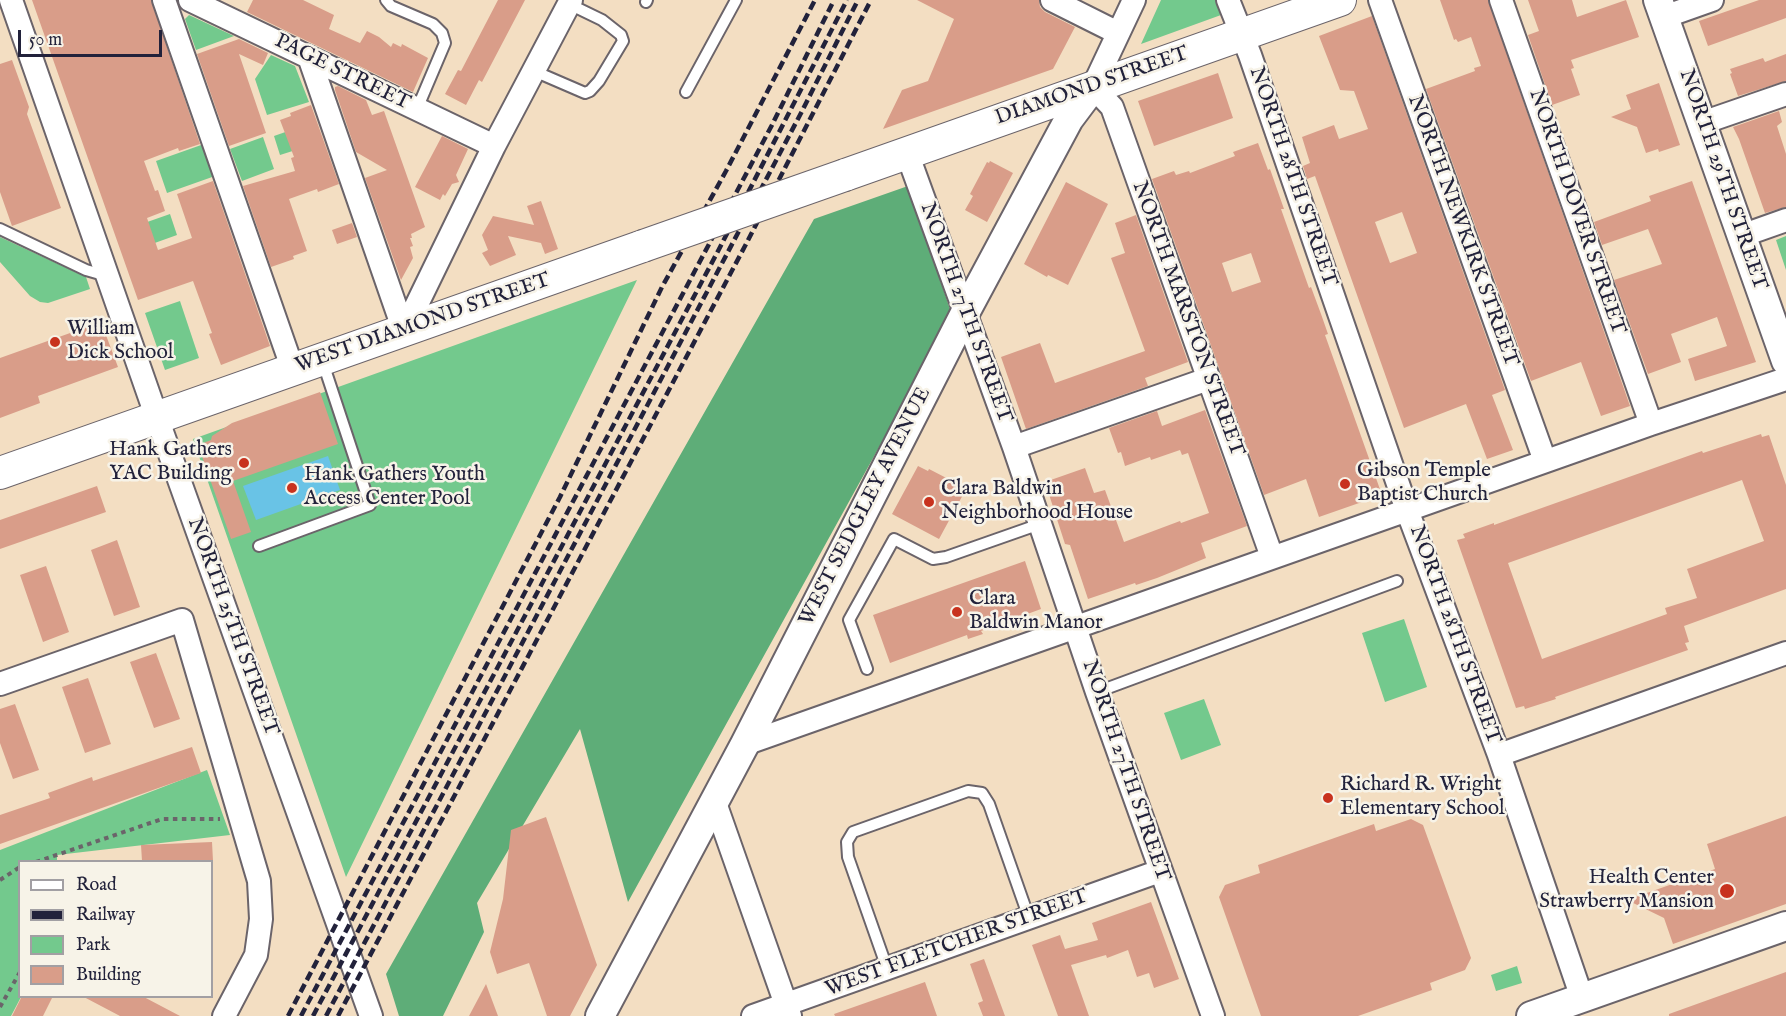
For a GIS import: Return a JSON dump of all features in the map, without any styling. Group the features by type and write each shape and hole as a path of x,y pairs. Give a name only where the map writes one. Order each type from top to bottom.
{"main road":[{"name":"DIAMOND STREET","path":"845,175 1340,0"},
{"name":"WEST DIAMOND STREET","path":"0,473 845,175"}],"street":[{"name":"NORTH 25TH STREET","path":"11,0 157,418 371,1016"},
{"path":"164,0 293,370"},
{"name":"PAGE STREET","path":"190,0 494,146"},
{"path":"1052,0 1118,33"},
{"name":"WEST SEDGLEY AVENUE","path":"600,1016 745,744 964,313 1069,119 1093,87 1134,0"},
{"name":"NORTH 28TH STREET","path":"1228,0 1242,34 1407,510 1498,755 1584,1003"},
{"name":"NORTH NEWKIRK STREET","path":"1380,0 1545,461"},
{"name":"NORTH DOVER STREET","path":"1501,0 1651,424"},
{"path":"1661,8 1712,0"},
{"path":"404,330 494,146 570,2"},
{"name":"NORTH 29TH STREET","path":"1661,8 1786,361"},
{"path":"309,57 404,330"},
{"name":"NORTH MARSTON STREET","path":"1093,87 1112,107 1272,557"},
{"path":"1702,123 1786,94"},
{"name":"NORTH 27TH STREET","path":"907,153 1014,447 1097,692 1213,1016"},
{"path":"1741,236 1786,220"},
{"path":"1014,447 1208,379"},
{"path":"745,744 1545,461 1786,379"},
{"path":"0,684 182,621 259,881 261,919 256,955 224,1016"},
{"path":"1498,755 1786,653"},
{"path":"714,800 788,1010"},
{"name":"WEST FLETCHER STREET","path":"753,1016 788,1010 887,968 1160,871"},
{"path":"1532,1016 1584,1003 1786,926"}],"lane":[{"path":"386,0 391,6 433,24 442,33 446,43 417,109"},
{"path":"686,93 736,0"},
{"path":"534,71 585,93 599,81 623,40 621,35 602,20 570,2"},
{"path":"0,229 86,270 107,276"},
{"path":"259,546 369,505 322,360"},
{"path":"867,669 849,620 894,539 933,560 1040,524"},
{"path":"1097,692 1397,581"},
{"path":"887,968 848,857 847,842 853,832 947,798 968,791 982,793 989,804 1029,918"}],"path":[{"path":"49,859 162,819 241,818"},
{"path":"0,880 18,868"},
{"path":"0,1007 18,976"}],"green space":[{"path":"1161,0 1215,0 1221,15 1141,44"},
{"path":"189,15 234,36 196,50 185,19"},
{"path":"271,55 295,66 309,102 267,115 255,79"},
{"path":"314,122 321,142 280,155 274,136"},
{"path":"263,137 274,169 242,181 230,149"},
{"path":"204,144 215,176 167,193 156,161"},
{"path":"908,186 952,315 628,902 580,729 477,903 484,932 443,1016 399,1016 386,974 814,219"},
{"path":"170,214 177,235 124,254 116,233"},
{"path":"1786,236 1786,270 1776,240"},
{"path":"0,237 86,277 90,289 48,303 40,302 30,296 0,262"},
{"path":"637,280 346,877 193,439"},
{"path":"180,301 199,358 165,370 145,313"},
{"path":"1404,619 1427,687 1385,702 1362,633"},
{"path":"1204,699 1221,745 1181,760 1164,713"},
{"path":"207,770 230,835 57,855 57,860 18,860 18,998 20,998 11,1016 0,1016 0,850"},
{"path":"1517,966 1522,983 1496,991 1491,975"}],"water":[{"name":"Hank Gathers Youth Access Center Pool","path":"328,456 340,490 256,520 243,486"}],"building":[{"path":"32,0 151,0 200,144 179,151 178,148 144,161 165,211 147,218 158,250 192,238 177,194 213,181 270,346 221,365 193,281 138,300"},
{"path":"253,0 303,0 334,15 329,29 360,43 367,31 391,47 393,43 401,47 402,44 428,58 413,92 247,12"},
{"path":"498,0 525,0 482,82 479,80 466,105 445,94 458,70 461,71"},
{"path":"917,0 1039,0 1040,7 1045,12 1075,27 1053,69 883,129 902,90 928,81 954,19"},
{"path":"1440,0 1488,0 1630,406 1601,416 1581,362 1531,381 1426,89 1475,71 1474,68 1481,66 1471,37 1458,42 1454,40"},
{"path":"1528,0 1572,0 1577,17 1626,0 1639,37 1571,60 1574,68 1571,69 1580,95 1552,105 1528,35 1539,31"},
{"path":"1759,0 1786,0 1786,18 1708,46 1699,21"},
{"path":"1372,16 1505,390 1492,395 1513,450 1487,459 1466,404 1404,428 1315,176 1307,179 1303,166 1310,163 1302,137 1334,125 1339,139 1368,129 1354,91 1340,90 1319,36","holes":["1402,212 1417,253 1390,263 1375,222"]},
{"path":"239,39 268,53 263,65 239,54 266,133 229,146 197,54"},
{"path":"1786,54 1786,81 1738,96 1730,69 1763,58 1765,62"},
{"path":"12,60 29,107 27,114 61,208 12,226 0,192 0,64"},
{"path":"1218,73 1233,118 1154,146 1138,101"},
{"path":"1659,83 1680,145 1659,152 1658,149 1646,153 1637,127 1611,117 1631,109 1626,95"},
{"path":"338,86 366,100 372,115 384,111 425,227 411,234 413,246 410,247 413,258 401,280 365,178 387,170 356,152 335,90"},
{"path":"311,105 339,184 289,199 307,251 293,256 294,259 271,267 243,186 295,171 291,158 294,157 280,120 291,116 290,113"},
{"path":"1779,111 1782,122 1777,126 1786,154 1786,207 1765,213 1733,127"},
{"path":"442,136 468,149 456,175 459,182 452,184 440,200 415,187"},
{"path":"1258,143 1268,170 1270,169 1284,209 1281,209 1309,288 1311,287 1321,314 1328,334 1325,335 1382,495 1319,517 1306,479 1264,495 1152,179 1174,171 1176,175 1189,171 1190,173 1235,156 1233,152","holes":["1251,253 1261,282 1232,292 1222,263"]},
{"path":"990,161 1013,173 987,222 965,210 973,196 970,194 987,162"},
{"path":"1692,181 1756,362 1695,381 1688,359 1727,346 1717,317 1671,334 1681,362 1648,374 1614,280 1662,264 1648,229 1602,245 1594,222 1651,201 1649,196"},
{"path":"1066,182 1108,204 1068,285 1048,275 1047,277 1024,264"},
{"path":"541,201 558,249 545,254 541,243 508,236 516,255 490,266 482,253 488,250 482,235 493,216 534,225 527,206"},
{"path":"1136,215 1188,362 1145,378 1148,386 1026,429 1001,357 1040,343 1055,383 1145,351 1111,258 1125,253 1115,223"},
{"path":"352,223 357,237 337,244 332,230"},
{"path":"101,322 118,367 38,396 40,403 0,418 0,358"},
{"name":"Hank Gathers YAC Building","path":"320,392 338,444 233,481 251,532 231,539 198,445 211,440 212,436 232,423"},
{"path":"1205,410 1247,526 1201,543 1206,558 1157,578 1088,599 1070,545 1065,544 1045,482 1085,468 1094,493 1105,490 1124,542 1209,513 1188,453 1182,455 1180,450 1125,466 1109,428 1157,411 1162,426"},
{"path":"1761,434 1762,437 1769,435 1786,485 1786,589 1684,626 1689,642 1685,643 1688,650 1555,697 1556,699 1525,709 1524,706 1516,708 1457,540 1465,538 1463,534 1494,523 1494,525 1702,451 1703,453","holes":["1742,480 1764,541 1687,569 1697,598 1665,608 1667,614 1542,659 1508,563"]},
{"name":"Clara Baldwin Neighborhood House","path":"918,466 956,483 954,485 965,491 939,539 892,514"},
{"path":"97,486 106,512 0,549 0,520"},
{"path":"117,540 140,607 114,616 91,550"},
{"name":"Clara Baldwin Manor","path":"1025,561 1041,609 981,631 983,634 968,639 967,635 890,663 873,615"},
{"path":"46,566 69,632 43,642 20,575"},
{"path":"156,653 180,719 154,728 130,662"},
{"path":"88,678 111,744 85,753 62,687"},
{"path":"15,704 39,770 13,779 0,743 0,709"},
{"path":"192,747 201,773 0,844 0,815 50,798 48,793 92,777 93,781"},
{"path":"1786,816 1786,904 1673,944 1664,918 1627,900 1715,869 1707,844"},
{"path":"546,817 597,965 570,1016 547,1016 529,963 497,974 490,952 503,899 511,830"},
{"name":"Richard R. Wright Elementary School","path":"1411,819 1423,825 1471,958 1465,970 1430,983 1432,990 1358,1016 1261,1016 1219,897 1225,885 1260,873 1258,865 1374,824 1376,831"},
{"path":"212,842 213,860 142,860 141,845"},
{"path":"1151,902 1179,979 1154,988 1149,973 1137,977 1128,950 1107,958 1106,955 1071,965 1089,1016 1058,1016 1032,945 1060,935 1065,949 1098,940 1092,923"},
{"path":"984,959 1005,1016 983,1016 978,1003 983,1001 970,964"},
{"path":"1786,972 1786,1016 1669,1016 1669,1014"},
{"path":"925,982 937,1016 835,1016 834,1014"},
{"path":"486,984 498,1016 469,1016"},
{"path":"21,998 52,998 43,1016 12,1016"},
{"path":"86,998 146,998 180,1016 120,1016"}],"railway":[{"path":"288,1016 560,497 662,287 726,171 815,0"},
{"path":"301,1016 772,125 834,0"},
{"path":"313,1016 717,253 847,0"},
{"path":"326,1016 800,115 858,0"},
{"path":"338,1016 745,246 871,0"}],"place":[{"name":"William Dick School","path":"55,342"},
{"name":"Hank Gathers YAC Building","path":"244,463"},
{"name":"Gibson Temple Baptist Church","path":"1345,484"},
{"name":"Hank Gathers Youth Access Center Pool","path":"292,488"},
{"name":"Clara Baldwin Neighborhood House","path":"929,502"},
{"name":"Clara Baldwin Manor","path":"957,612"},
{"name":"Richard R. Wright Elementary School","path":"1328,798"},
{"name":"Health Center Strawberry Mansion","path":"1727,891"}]}
